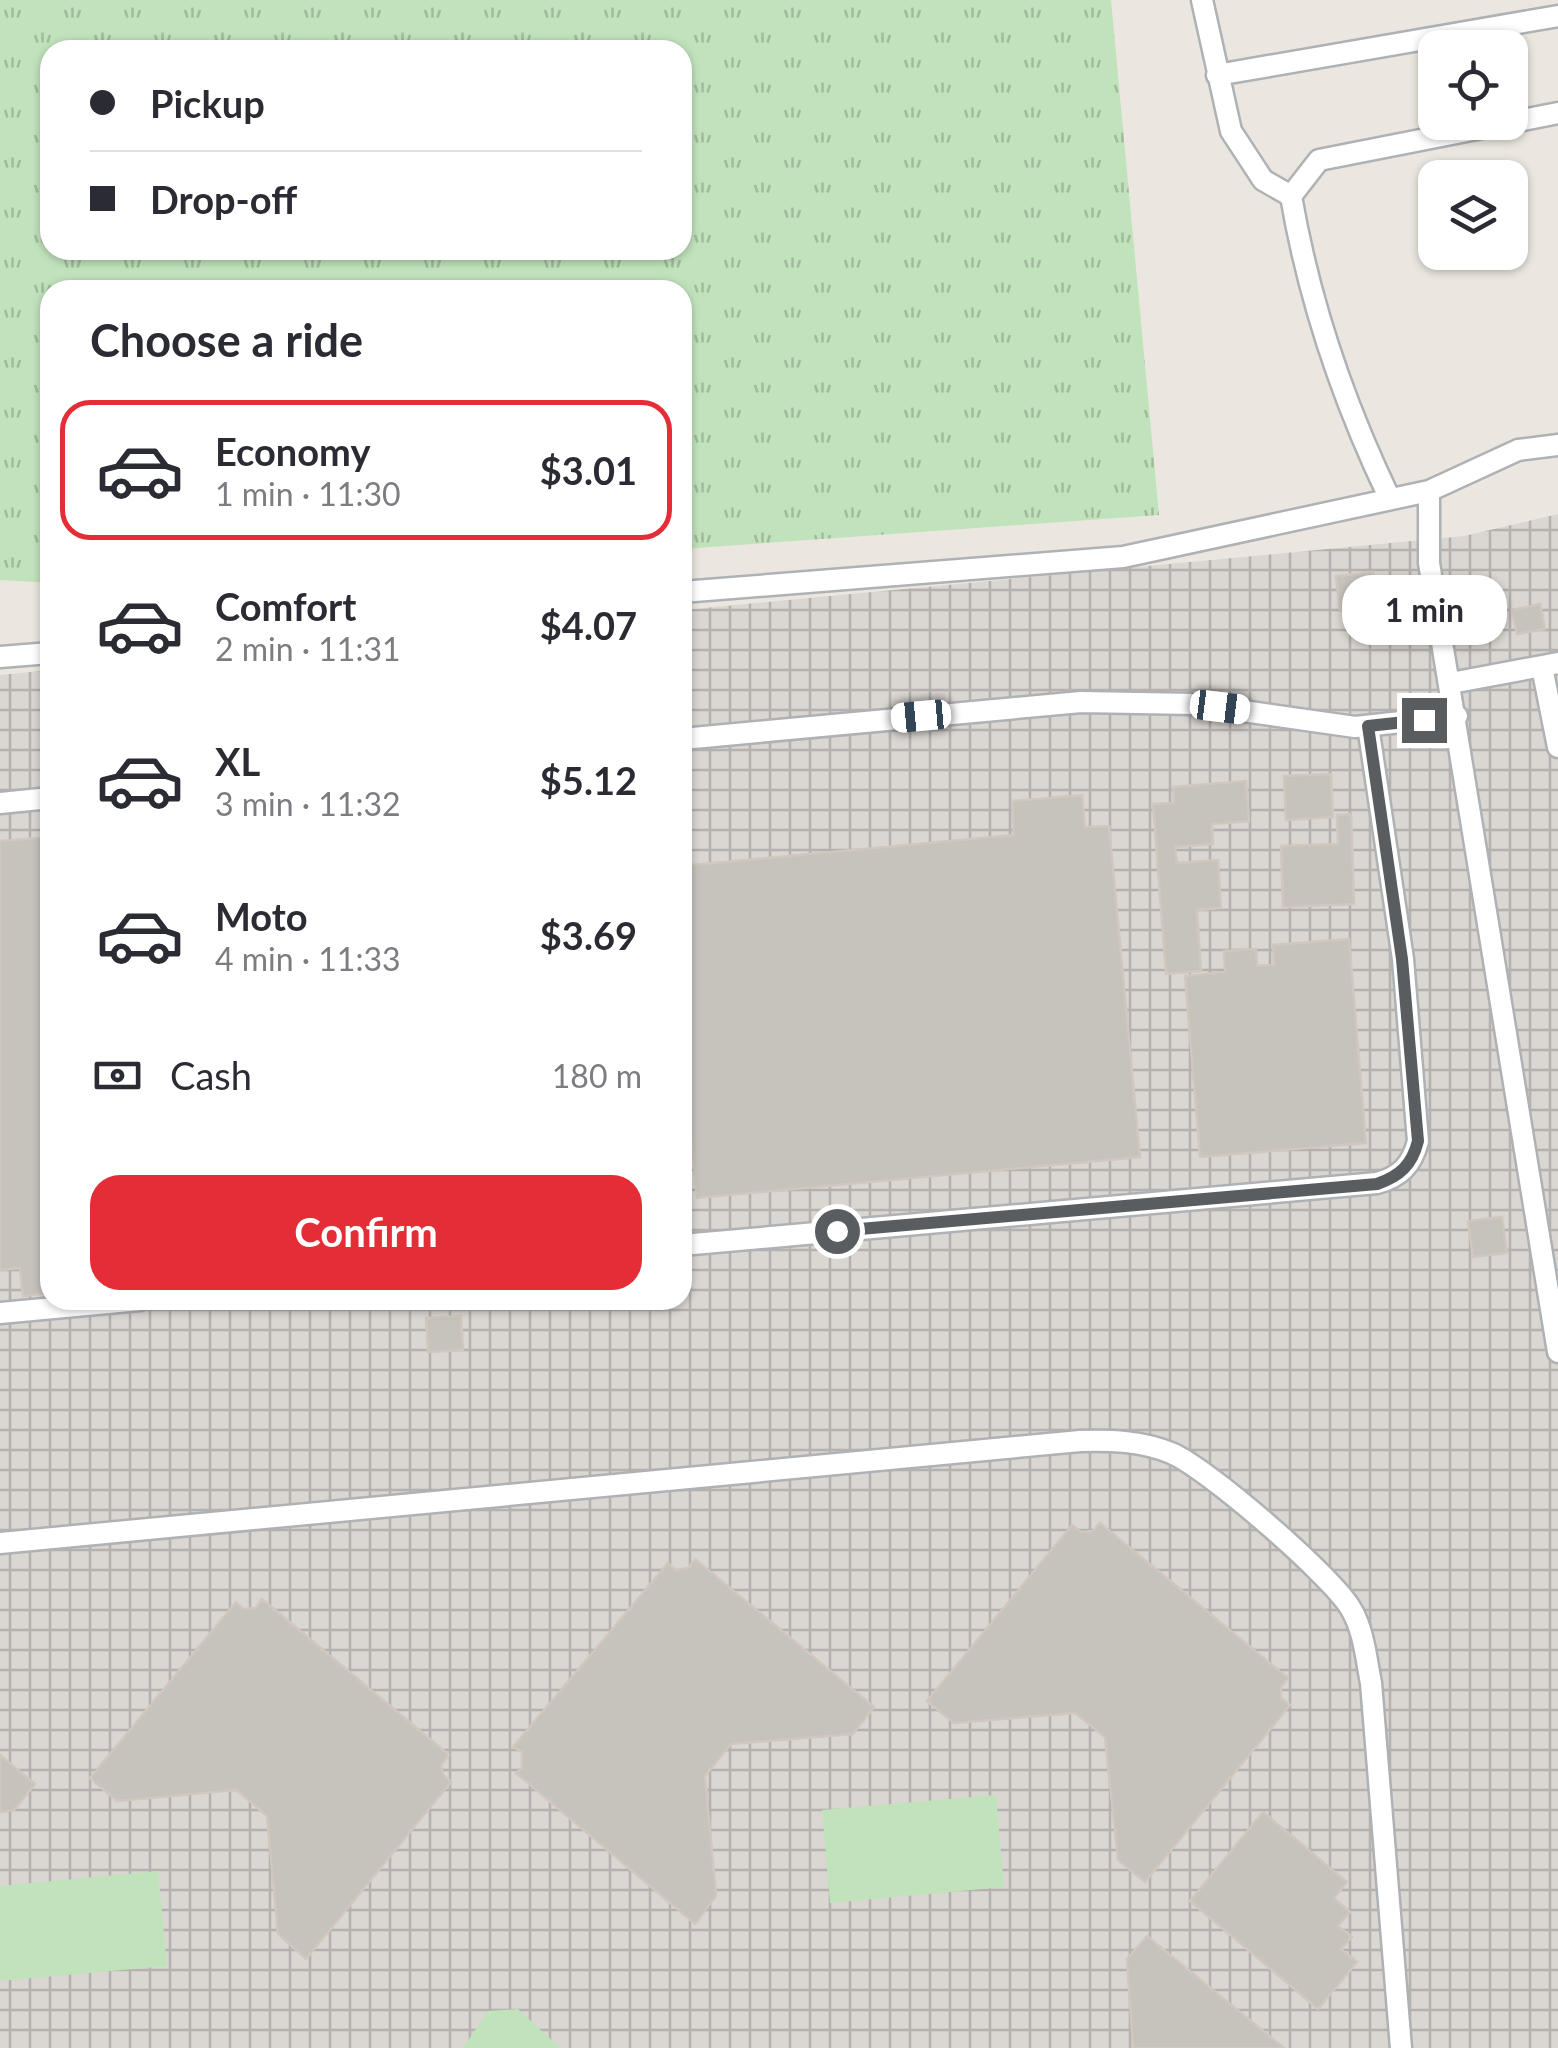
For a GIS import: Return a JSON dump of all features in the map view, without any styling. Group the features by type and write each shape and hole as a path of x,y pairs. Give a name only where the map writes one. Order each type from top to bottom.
{"lane":[{"path":"1202,0 1231,131 1263,180 1291,196 1311,297 1358,431 1389,498"},
{"path":"1216,74 1558,16"},
{"path":"1291,196 1319,160 1558,114"},
{"path":"692,591 1124,557 1430,491 1518,450 1558,444"},
{"path":"1430,491 1429,563 1558,1352"},
{"path":"0,657 40,653"},
{"path":"1451,683 1550,665 1558,747"},
{"path":"692,738 1080,702 1194,704 1368,726 1457,716"},
{"path":"692,1244 1377,1184 1395,1178 1414,1156 1418,1141 1402,959 1368,726"},
{"path":"0,803 40,799"},
{"path":"0,1313 40,1309"},
{"path":"0,1542 1080,1441 1110,1440 1167,1451 1190,1462 1242,1503 1344,1598 1360,1628 1370,1683 1401,2048"}],"shaded area":[{"path":"1558,514 1558,2048 0,2048 0,675 40,671 40,1310 692,1310 692,609 1464,536"}],"green space":[{"path":"0,0 1111,0 1159,515 692,548 692,280 40,280 40,582 0,580"},
{"path":"996,1795 1004,1887 830,1903 822,1810"},
{"path":"158,1871 167,1966 0,1981 0,1886"},
{"path":"518,2009 560,2048 463,2048 488,2011"}],"building":[{"path":"1373,572 1375,595 1405,592 1409,634 1363,639 1361,609 1340,611 1336,576"},
{"path":"1540,604 1545,629 1517,634 1512,610"},
{"path":"1331,774 1333,817 1286,820 1284,776"},
{"path":"1246,781 1249,821 1212,824 1213,844 1175,847 1177,863 1218,860 1221,908 1197,910 1201,971 1166,974 1153,804 1174,803 1173,787"},
{"path":"1082,795 1085,827 1109,826 1140,1157 697,1198 692,1148 692,865 1014,835 1012,801"},
{"path":"1351,814 1354,904 1283,907 1281,846 1338,844 1337,815"},
{"path":"40,838 40,1294 23,1296 20,1268 0,1270 0,841"},
{"path":"1349,939 1366,1143 1200,1157 1185,976 1225,972 1224,951 1256,949 1257,966 1274,965 1273,945"},
{"path":"1502,1217 1507,1253 1473,1257 1468,1221"},
{"path":"461,1316 463,1350 428,1352 426,1318"},
{"path":"1100,1523 1288,1678 1281,1687 1281,1698 1290,1705 1145,1882 1118,1860 1105,1737 1075,1713 954,1723 927,1701 1072,1525 1081,1532 1093,1531"},
{"path":"695,1559 874,1707 853,1734 731,1744 705,1776 716,1896 695,1924 516,1773 522,1768 522,1752 513,1747 668,1563 676,1570 688,1568"},
{"path":"262,1599 449,1755 441,1765 443,1775 451,1782 306,1959 278,1934 267,1816 252,1803 236,1790 117,1801 90,1778 236,1602 243,1609 256,1608"},
{"path":"0,1755 35,1784 14,1810 0,1812"},
{"path":"1263,1812 1347,1882 1334,1898 1350,1912 1338,1926 1352,1937 1341,1949 1357,1962 1318,2009 1190,1901"},
{"path":"1147,1936 1284,2048 1133,2048 1127,1959"}],"route":[{"path":"837,1231 1377,1184 1395,1178 1414,1156 1418,1141 1402,959 1368,726 1424,720"}]}
